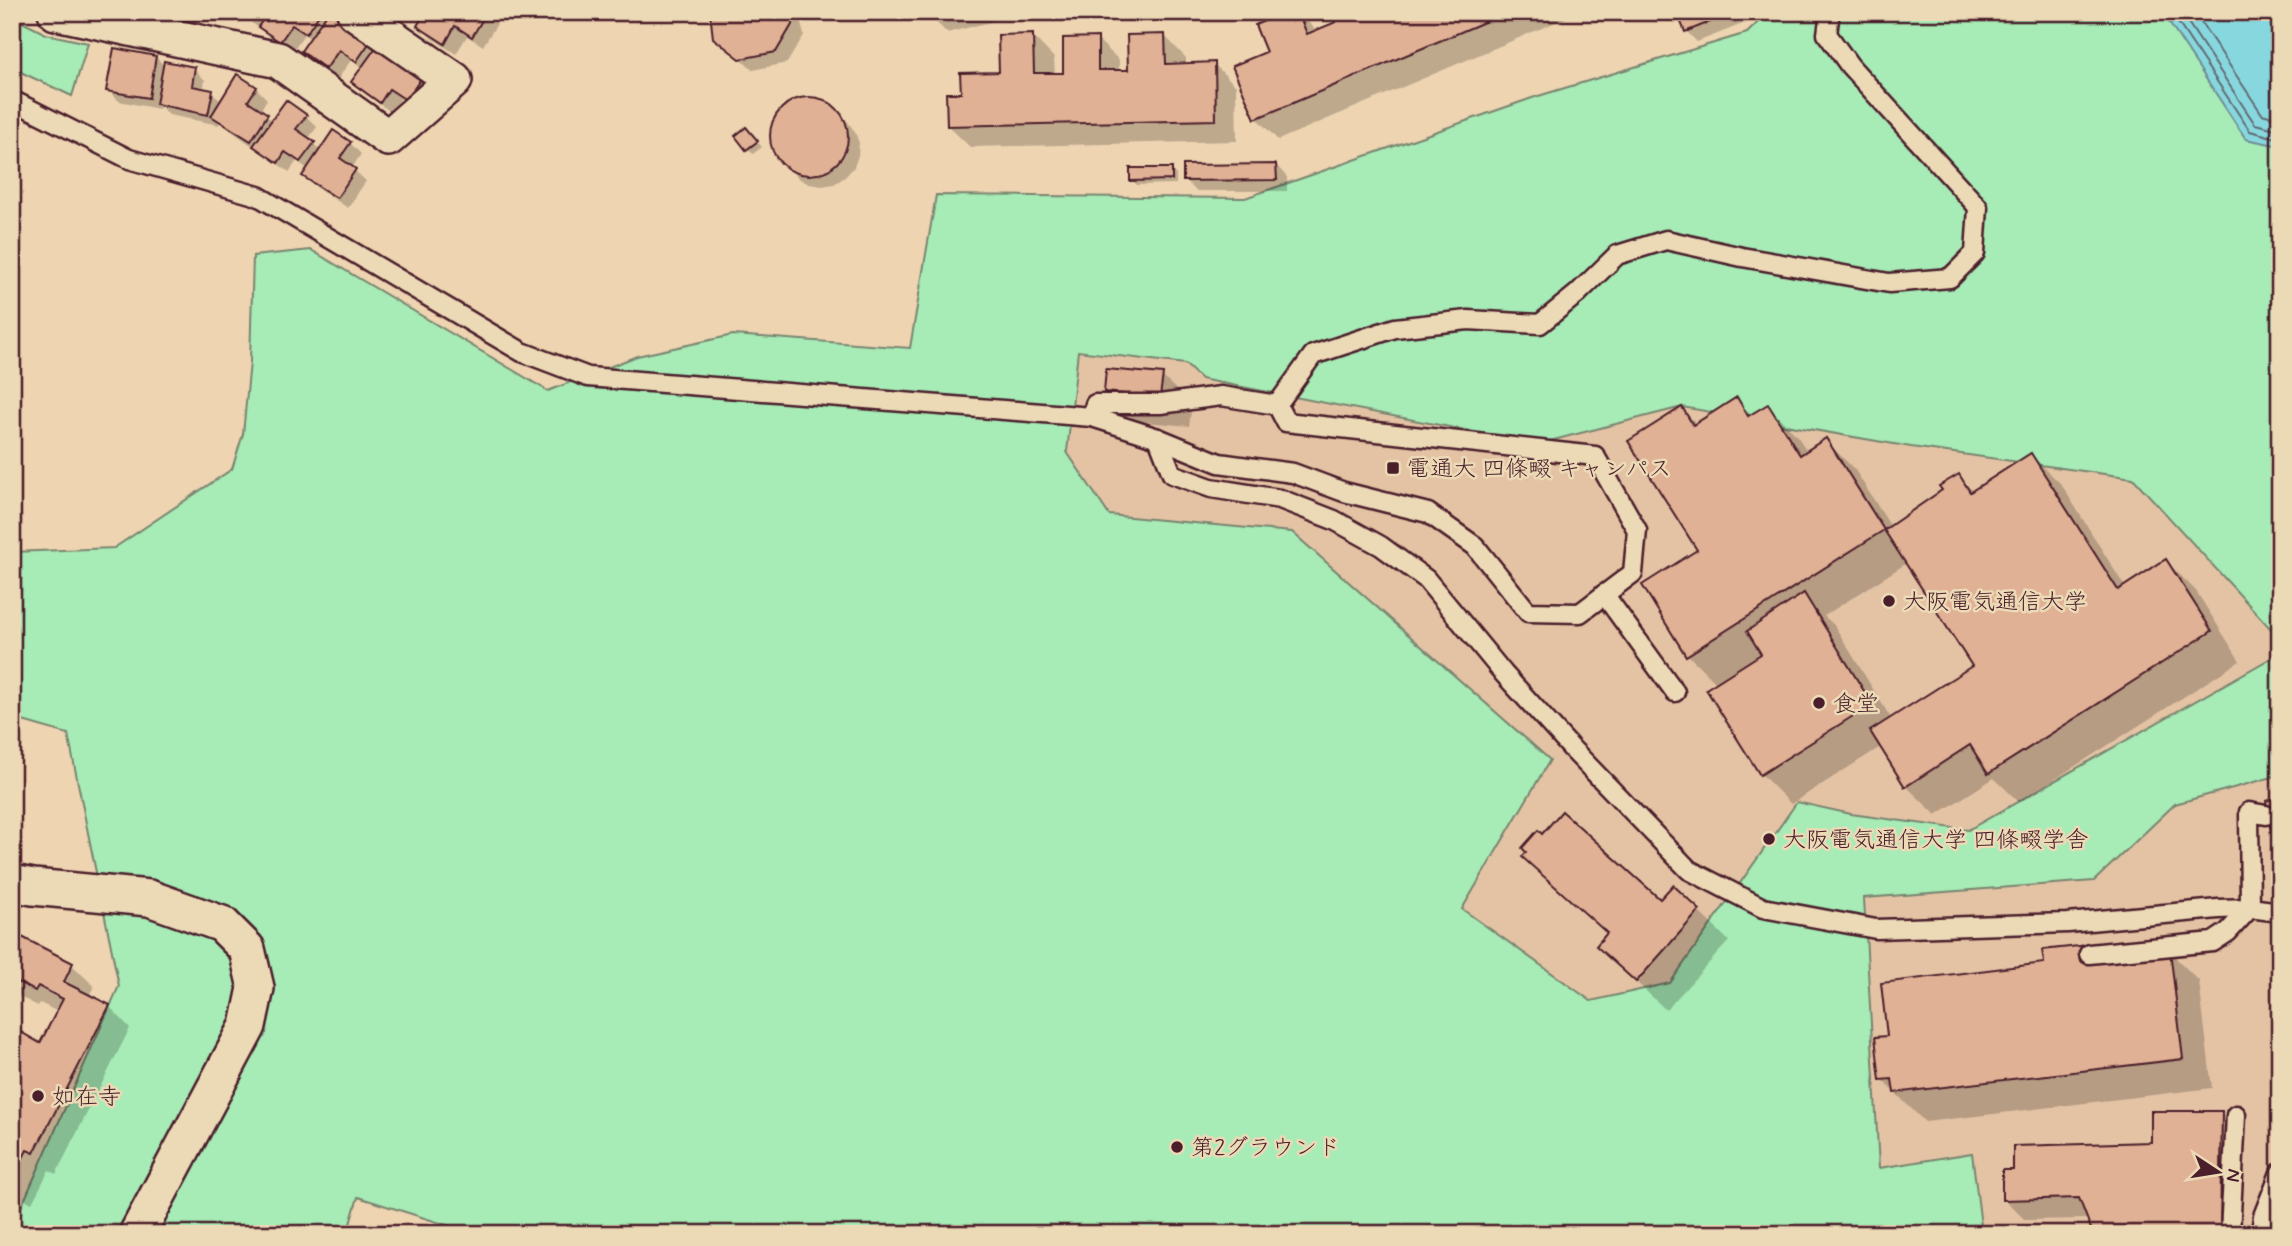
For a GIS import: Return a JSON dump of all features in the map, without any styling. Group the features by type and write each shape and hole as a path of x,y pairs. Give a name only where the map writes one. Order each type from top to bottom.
{"street":[{"path":"56,12 278,60 388,138 454,80 355,12"},
{"path":"12,883 149,898 222,925 247,950 256,988 248,1026 136,1234"}],"lane":[{"path":"1277,405 1313,355 1395,328 1468,320 1540,324 1577,294 1617,255 1666,240 1742,257 1889,283 1950,278 1975,253 1978,206 1850,66 1827,34 1830,12"},
{"path":"12,100 129,159 258,196 522,352 587,377 1093,418 1158,438 1219,464 1293,473 1343,492 1428,513 1475,546 1528,612 1580,613 1633,573 1637,530 1595,456 1286,422 1277,405"},
{"path":"1093,418 1095,404 1160,404 1221,396 1277,405"},
{"path":"1158,438 1172,474 1211,488 1280,499 1334,520 1381,546 1426,579 1504,674 1689,870 1763,908 1876,929 2068,923 2218,909 2250,908 2280,912"},
{"path":"1604,594 1675,692"},
{"path":"2089,954 2213,942 2228,932 2250,908 2249,812 2266,815"},
{"path":"2230,1234 2236,1115"},
{"path":"2262,1234 2263,1216 2280,1173"}],"shaded area":[{"name":"大阪電気通信大学 四條畷学舎","path":"1046,348 2158,423 2280,525 2280,1234 942,1234 1012,484"}],"green space":[{"path":"1769,12 2280,12 2280,639 2133,478 1911,447 1682,407 1538,444 1201,379 1185,364 1078,351 1067,452 1109,515 1292,532 1550,760 1462,909 1591,1001 1670,983 1797,802 1851,814 1968,830 2280,653 2280,775 2175,804 2094,881 1864,898 1879,1168 1972,1153 1982,1234 475,1234 358,1197 347,1234 12,1234 12,1228 119,986 68,734 12,718 12,552 114,548 232,469 243,434 250,362 253,256 311,250 548,391 637,356 733,335 910,348 936,195 1245,198 1535,97 1747,33"},
{"path":"12,17 46,34 88,43 72,96 12,68"}],"water":[{"path":"2162,12 2280,12 2280,146 2246,139"}],"building":[{"path":"152,12 185,12 175,28"},
{"path":"268,12 321,12 306,34 292,25 280,42 258,27"},
{"path":"328,12 333,12 372,39 356,62 339,50 326,69 301,51"},
{"path":"425,12 487,12 472,37 455,26 445,44 417,26"},
{"path":"710,12 791,12 793,23 776,52 740,59 713,38"},
{"path":"1285,12 1298,12 1307,34 1336,22 1332,12 1361,12 1362,16 1371,12 1508,12 1255,119 1232,66 1266,52 1255,25"},
{"path":"1692,12 1735,12 1685,32 1679,17"},
{"path":"1033,34 1034,73 1063,73 1063,38 1098,37 1098,70 1128,70 1127,35 1165,34 1166,64 1215,62 1216,120 947,126 946,93 961,93 960,73 999,72 998,35"},
{"path":"377,46 422,77 406,100 389,89 380,103 351,82"},
{"path":"114,48 156,56 149,98 106,91"},
{"path":"164,61 195,67 192,86 213,90 208,115 156,104"},
{"path":"237,74 257,87 248,101 268,114 251,141 211,116"},
{"path":"809,97 824,100 841,114 848,136 845,151 831,168 809,175 794,172 777,158 770,136 773,121 787,104"},
{"path":"286,100 307,115 296,129 315,142 300,162 285,152 278,163 253,146"},
{"path":"746,127 758,141 746,150 735,136"},
{"path":"333,130 351,142 340,158 356,169 337,198 302,176"},
{"path":"1276,164 1277,180 1183,181 1183,165"},
{"path":"1130,168 1172,168 1172,180 1130,181"},
{"path":"1106,369 1163,374 1160,397 1104,392"},
{"path":"1737,397 1748,416 1768,404 1800,455 1826,438 1884,530 1686,656 1642,585 1697,550 1628,441 1682,407 1693,425"},
{"path":"2031,453 2118,590 2166,559 2212,631 1988,774 1970,745 1905,787 1870,731 1972,666 1884,530 1942,490 1939,486 1959,474 1970,492"},
{"path":"1804,593 1872,704 1760,775 1706,689 1761,654 1747,631"},
{"path":"2280,797 2280,850 2271,833 2266,801"},
{"path":"1562,811 1660,899 1673,885 1700,910 1636,982 1596,946 1607,933 1522,857 1526,852 1522,848 1538,830 1542,834"},
{"name":"如在寺","path":"12,932 73,963 64,982 110,1005 34,1153 27,1150 12,1179 12,1027 40,1043 63,999 38,986 35,991 18,982 16,986 12,984"},
{"path":"2088,945 2090,960 2170,950 2183,1059 1894,1093 1892,1079 1880,1080 1875,1037 1887,1036 1881,983 2044,963 2042,950"},
{"path":"2151,1111 2222,1111 2220,1234 2093,1234 2079,1198 2002,1200 2002,1170 2013,1170 2013,1146 2151,1142"}],"place":[{"name":"電通大 四條畷 キャンパス","path":"1393,468"},
{"name":"大阪電気通信大学","path":"1889,601"},
{"name":"食堂","path":"1819,703"},
{"name":"大阪電気通信大学 四條畷学舎","path":"1769,839"},
{"name":"如在寺","path":"38,1096"},
{"name":"第2グラウンド","path":"1177,1147"}]}
